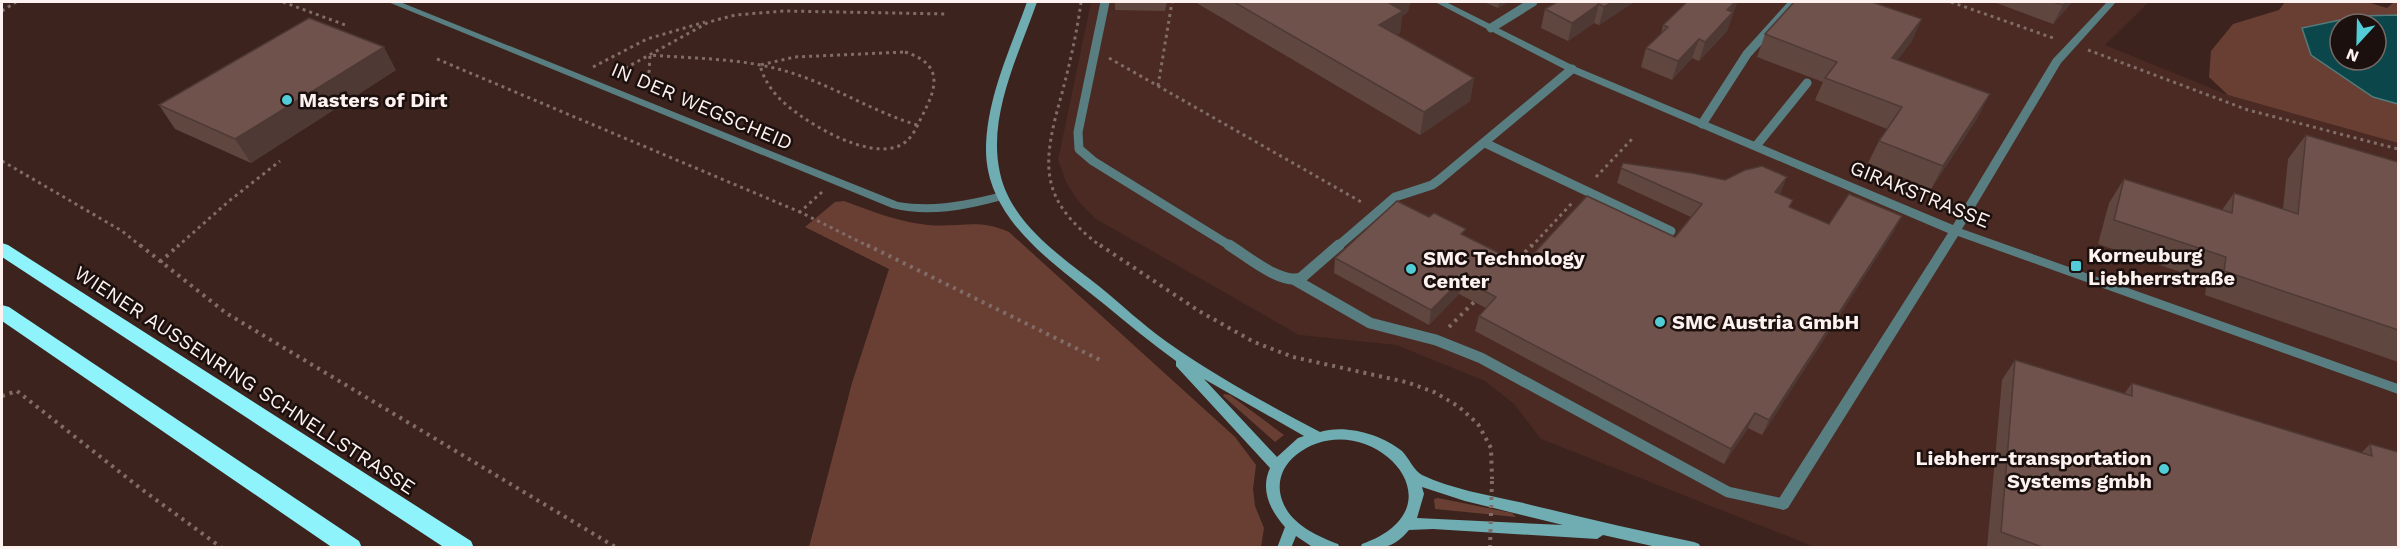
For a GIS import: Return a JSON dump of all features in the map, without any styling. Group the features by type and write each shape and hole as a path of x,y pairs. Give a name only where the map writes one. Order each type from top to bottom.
{"highway":[{"name":"WIENER AUSSENRING SCHNELLSTRASSE","path":"2,249 464,548"},
{"path":"2,312 351,548"}],"main road":[{"path":"1032,2 994,125 993,165 1002,196 1015,216 1037,241 1170,351 1278,467"},
{"path":"1170,351 1316,436"},
{"path":"1333,548 1305,537 1292,527 1276,504 1274,479 1278,467 1293,448 1316,436 1339,433 1373,440 1392,451 1412,477 1416,501 1407,524 1384,542 1367,548"},
{"path":"1412,477 1465,495 1629,535 1694,548"},
{"path":"1407,524 1433,522 1629,535"},
{"path":"1284,548 1292,527"}],"street":[{"name":"IN DER WEGSCHEID","path":"393,2 579,75 888,202 913,209 958,207 1002,196"},
{"name":"GIRAKSTRASSE","path":"1440,2 1572,69 1955,231 2398,389"},
{"path":"1783,504 1955,231 2057,61 2070,44 2112,2"}],"lane":[{"path":"1105,2 1078,132 1079,149 1093,161 1284,279 1295,280 1370,323 1436,340 1481,358 1728,492 1783,504"},
{"path":"1491,28 1533,2"},
{"path":"1702,124 1747,54 1794,2"},
{"path":"1295,280 1395,197 1432,185 1572,69"},
{"path":"1756,147 1807,83"},
{"path":"1485,143 1671,231"}],"path":[{"path":"2,11 16,2"},
{"path":"283,2 348,26"},
{"path":"1081,2 1064,84 1055,113 1048,154 1050,183 1061,207 1077,226 1105,249 1238,335 1293,357 1409,381 1447,399 1470,416 1484,431 1492,450 1490,548"},
{"path":"1158,86 1172,2"},
{"path":"1952,2 2109,56 2248,111 2398,149"},
{"path":"579,75 652,36 677,27 735,15 784,12 947,14"},
{"path":"595,82 621,71 708,22"},
{"path":"1096,50 1377,211"},
{"path":"905,52 920,55 930,64 936,80 932,101 910,139 899,145 881,148 860,146 827,132 800,115 773,91 762,76 760,66 795,57 905,52"},
{"path":"650,55 760,66 795,74 888,117 917,125"},
{"path":"650,55 649,72 659,108"},
{"path":"437,59 800,212 1101,360"},
{"path":"1508,270 1634,138"},
{"path":"2,160 122,231 226,314 617,548"},
{"path":"160,262 229,201 280,161"},
{"path":"800,212 834,181"},
{"path":"1436,340 1484,293"},
{"path":"2,396 17,391 140,488 222,548"}],"shaded area":[{"path":"1091,2 2149,2 2105,45 2228,95 2398,143 2398,547 1815,547 1541,439 1514,404 1485,381 1396,345 1299,335 1096,219 1078,201 1066,182 1058,160"},
{"path":"2285,2 2367,2 2387,8 2394,2 2398,2 2398,15 2388,15 2388,12 2328,12 2328,23 2303,28 2328,53 2328,72 2348,72 2373,97 2398,104 2398,143 2228,95 2209,77 2211,51 2233,24 2279,10"},
{"path":"844,201 885,216 917,224 940,226 978,224 1009,232 1235,437 1256,465 1253,489 1255,506 1264,528 1261,547 809,547 852,383 889,269 805,227 835,202"},
{"path":"1224,394 1230,395 1284,435 1275,442 1223,396"},
{"path":"1434,499 1512,513 1516,517 1435,509"}],"water":[{"path":"2388,15 2398,15 2398,104 2373,97 2336,72 2388,72"},
{"path":"2328,23 2328,67 2311,55 2302,28"}],"building":[{"path":"1234,2 1392,2 1389,3 1403,11 1379,25 1474,78 1424,112"},
{"path":"1557,2 1611,2 1604,7 1599,4 1572,23 1545,9"},
{"path":"1687,2 1735,2 1727,10 1733,12 1705,42 1699,39 1678,61 1646,48 1668,27 1663,25"},
{"path":"1794,2 1872,2 1922,19 1892,58 1990,94 1943,166 1879,141 1902,107 1825,78 1837,62 1765,34"},
{"path":"309,18 384,47 235,139 159,105"},
{"path":"2306,135 2398,162 2398,330 2224,271 2226,257 2114,220 2124,179 2232,213 2234,193 2298,214"},
{"name":"SMC Austria GmbH","path":"1623,163 1725,180 1745,170 1762,166 1787,177 1775,192 1793,200 1789,207 1829,224 1849,194 1902,216 1769,420 1755,413 1731,449 1479,316 1496,297 1462,279 1431,310 1335,258 1397,201 1429,217 1434,213 1466,229 1461,234 1523,265 1587,196 1675,237 1702,204 1621,168"},
{"name":"Liebherr-transportation Systems gmbh","path":"2015,360 2132,396 2132,383 2372,456 2370,444 2398,452 2398,548 2045,548 2001,532"}],"place":[{"name":"Masters of Dirt","path":"287,100"},
{"name":"Korneuburg Liebherrstraße","path":"2076,266"},
{"name":"SMC Technology Center","path":"1411,269"},
{"name":"SMC Austria GmbH","path":"1660,322"},
{"name":"Liebherr-transportation Systems gmbh","path":"2164,469"}]}
